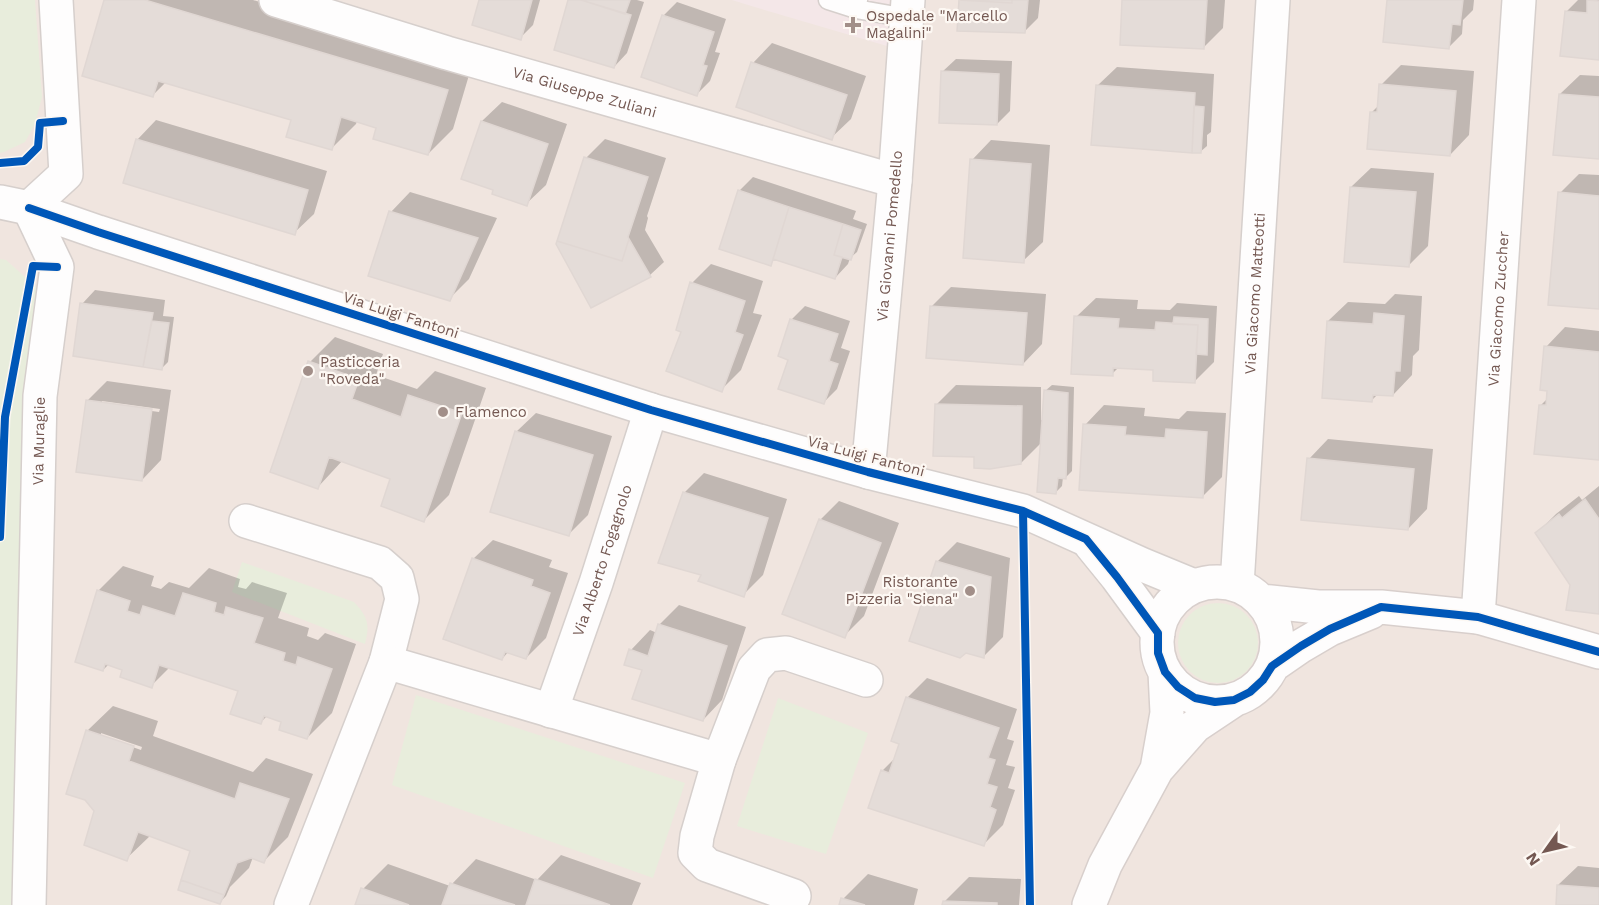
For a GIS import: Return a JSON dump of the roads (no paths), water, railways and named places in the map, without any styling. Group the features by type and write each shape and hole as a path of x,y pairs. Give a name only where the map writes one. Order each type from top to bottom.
{"street":[{"path":"15,205 66,174 56,0"},
{"name":"Via Giuseppe Zuliani","path":"276,0 447,53 895,181"},
{"name":"Via Giacomo Matteotti","path":"1249,593 1274,0"},
{"name":"Via Giacomo Zuccher","path":"1478,617 1519,0"},
{"name":"Via Giovanni Pomedello","path":"868,472 895,181 908,9"},
{"name":"Via Luigi Fantoni","path":"15,205 651,410 868,472 1023,511 1086,539 1158,633 1158,653 1165,672 1167,713 1158,769"},
{"name":"Via Muraglie","path":"15,205 57,267 40,396 37,903"},
{"name":"Via Alberto Fogagnolo","path":"551,711 596,583 651,410"},
{"path":"246,521 380,563 397,578 402,599 386,662 291,905"},
{"path":"1086,539 1194,586"},
{"path":"1158,633 1164,613 1177,597 1194,586 1208,582 1223,582 1249,593 1317,607 1381,607 1478,617 1599,652"},
{"path":"1089,905 1105,866 1158,769 1195,726 1250,692 1263,681 1272,666 1277,649 1276,631 1271,615 1249,593"},
{"path":"1272,666 1330,629 1381,607"},
{"path":"794,896 706,865 695,853 697,836 719,760 754,669 767,655 786,653 866,680"},
{"path":"386,662 719,760"},
{"path":"1165,672 1178,687 1195,698 1215,702 1234,700"}],"lane":[{"path":"828,0 908,9"}],"place":[{"name":"Ospedale \"Marcello Magalini\"","path":"853,25"},
{"name":"Pasticceria \"Roveda\"","path":"308,371"},
{"name":"Flamenco","path":"443,412"},
{"name":"Ristorante Pizzeria \"Siena\"","path":"970,591"}]}
